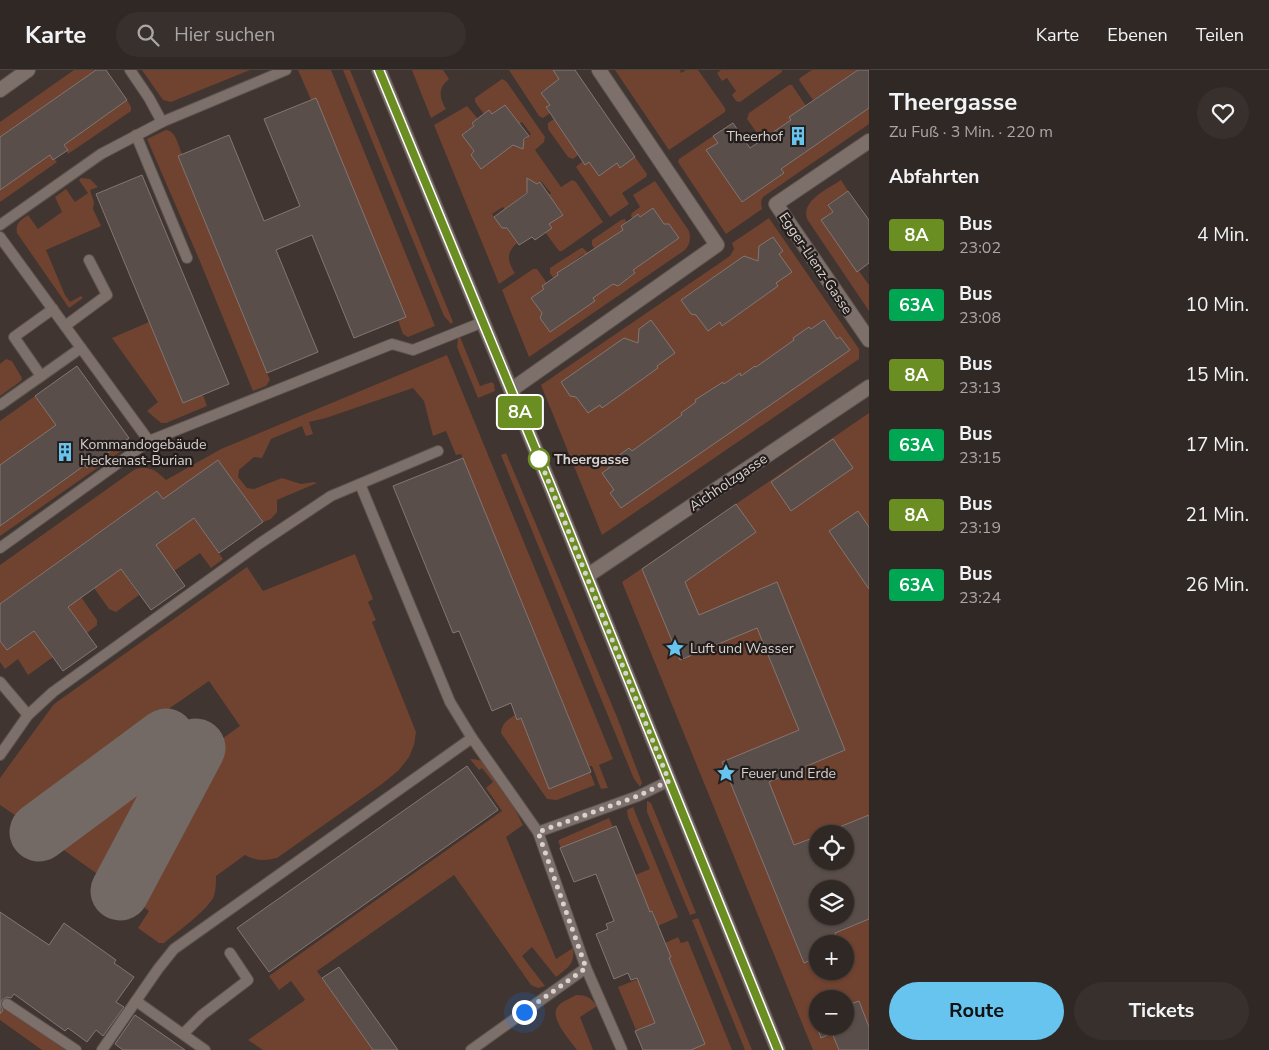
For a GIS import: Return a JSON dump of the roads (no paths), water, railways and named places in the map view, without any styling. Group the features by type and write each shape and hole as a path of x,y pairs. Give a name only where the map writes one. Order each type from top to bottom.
{"street":[{"path":"5,80 28,70"},
{"path":"379,70 587,576 778,1050"},
{"path":"511,390 717,246 599,70"},
{"name":"Egger-Lienz-Gasse","path":"869,141 776,204 869,340"},
{"name":"Aichholzgasse","path":"587,576 869,388"}],"lane":[{"path":"130,70 149,98 162,122"},
{"path":"0,225 101,154 136,135 162,122 286,70"},
{"path":"136,135 187,258"},
{"path":"0,236 149,441"},
{"path":"65,326 107,295 89,260"},
{"path":"41,376 14,337 53,309"},
{"path":"0,548 149,441 392,344 413,350 482,322"},
{"path":"0,406 80,348"},
{"path":"0,755 28,715 54,692 260,544 331,496 438,451"},
{"path":"360,484 450,702 472,738 538,832 586,968 622,1050"},
{"path":"0,682 28,715"},
{"path":"102,1050 174,949 472,738"},
{"path":"538,832 638,796 669,781"},
{"path":"183,1034 202,1015 248,980 230,953"},
{"path":"471,1050 586,968"},
{"path":"136,1001 206,1050"},
{"path":"7,1004 76,1050"}],"place":[{"name":"Theerhof","path":"798,136"},
{"name":"Kommandogebäude Heckenast-Burian","path":"65,452"},
{"name":"Theergasse","path":"539,459"},
{"name":"Luft und Wasser","path":"675,648"},
{"name":"Feuer und Erde","path":"726,773"}]}
